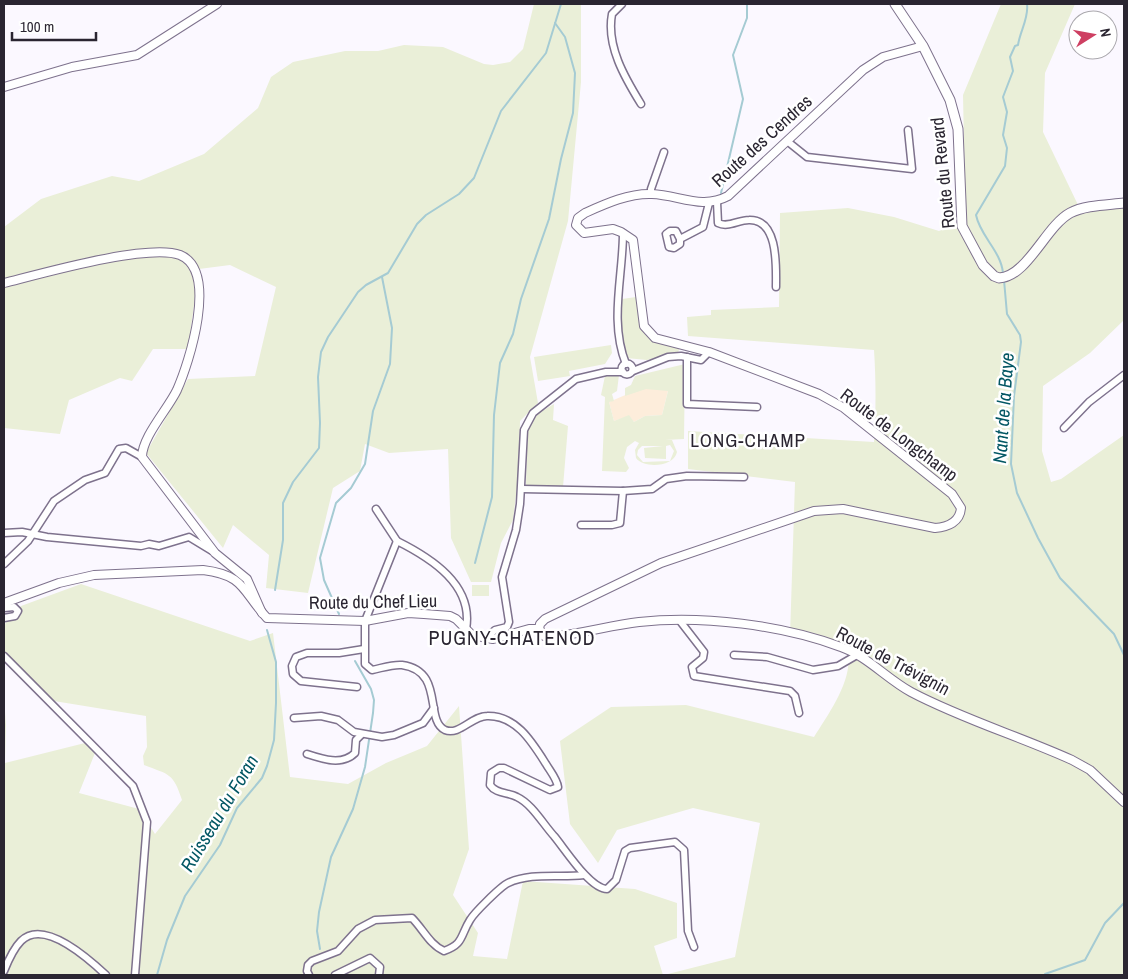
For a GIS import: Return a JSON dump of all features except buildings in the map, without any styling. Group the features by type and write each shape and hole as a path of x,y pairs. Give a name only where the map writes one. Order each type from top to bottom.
{"main road":[{"name":"Route du Revard","path":"895,4 922,46 955,112 961,167 962,226 983,265 996,277 1010,275 1028,259 1057,224 1071,213 1124,203"}],"street":[{"path":"4,86 72,67 137,55 217,4"},
{"path":"622,4 612,14 613,38 620,68 641,104"},
{"name":"Route des Cendres","path":"623,233 613,229 584,233 577,228 576,221 584,213 625,197 652,194 713,202 728,196 863,70 883,57 922,46"},
{"path":"786,141 807,158 912,169 908,130"},
{"path":"652,194 651,189 664,152"},
{"path":"680,239 703,227 713,202"},
{"path":"713,202 718,223 723,225 750,220 760,224 768,231 776,252 776,287"},
{"path":"623,233 619,274 619,341 627,368"},
{"name":"Route de Longchamp","path":"538,629 540,624 546,619 661,563 814,512 843,509 935,528 948,526 959,517 961,508 952,494 844,408 819,394 706,351 655,338 647,331 633,240 623,233"},
{"path":"4,283 77,265 141,254 177,254 192,266 199,298 194,342 176,393 152,433 142,457"},
{"path":"485,638 495,630 508,625 509,618 502,577 516,530 522,489 524,430 530,417 576,379 650,363 668,357 701,360 706,351"},
{"path":"691,358 687,404 757,407"},
{"path":"1064,428 1089,402 1124,375"},
{"path":"4,564 14,557 33,534 54,500 85,480 105,473 119,450 126,448 142,457 215,553"},
{"path":"522,489 623,491 652,489 666,479 687,476 744,477"},
{"path":"581,525 612,525 620,523 623,491"},
{"path":"376,509 396,540 451,576 462,594 466,613 466,629 472,635 485,638 502,638 529,629 538,629"},
{"path":"4,533 22,532 141,546 149,544 159,546 189,537 215,553 247,579 262,613"},
{"path":"396,540 365,621 364,661 370,669 401,665 419,672 428,682 438,720 442,728 447,731 454,731 473,719 488,716 509,722 526,734 556,780 556,790 546,789 504,768 491,773 490,785 498,791 523,801 569,854 584,875 599,888 606,889 616,880 625,851 630,848 675,842 684,850 688,931 694,947"},
{"path":"4,603 59,583 94,575 203,570 220,572 236,580 247,590 262,613"},
{"path":"4,608 16,608 18,611 15,616 4,618"},
{"name":"Route du Chef Lieu","path":"262,613 267,618 365,621 408,614 450,616 466,629"},
{"path":"680,621 704,652 704,658 692,667 694,676 790,691 795,696 799,714"},
{"name":"Route de Trévignin","path":"538,629 544,636 558,636 620,624 680,621 729,623 790,632 843,647 911,691 1084,767 1107,784 1124,802"},
{"path":"357,687 316,681 301,681 293,674 292,666 296,657 307,653 339,653 364,649"},
{"path":"734,655 767,657 814,670 838,666 857,655"},
{"path":"4,656 113,763 133,786 140,801 147,822 135,975"},
{"path":"294,718 314,715 331,718 364,735 375,737 394,736 423,723 434,708"},
{"path":"307,754 320,758 345,760 355,753 356,740 364,735"},
{"path":"310,975 307,971 312,961 332,955 358,928 375,920 412,918 424,930 434,947 444,951 454,948 462,938 470,920 507,884 526,878 584,875"},
{"path":"4,971 21,940 35,934 54,937 84,954 106,975"},
{"path":"335,975 370,958 380,967 379,975"}],"shaded area":[{"path":"644,387 669,387 662,415 645,416 634,422 629,416 614,421 609,402"}],"green space":[{"path":"534,4 581,4 581,82 568,221 530,357 538,403 520,421 519,470 513,520 501,543 491,582 471,582 451,538 448,449 389,453 365,444 360,471 333,488 308,593 266,588 269,555 233,525 223,548 146,453 188,379 255,376 276,287 230,265 199,269 188,349 153,349 132,381 120,378 69,400 60,434 4,428 4,227 41,199 112,176 139,181 204,154 258,108 271,77 293,62 345,51 378,51 404,45 443,47 484,64 493,65 510,62 523,49"},
{"path":"1001,4 1075,4 1072,10 1068,10 1068,20 1045,73 1043,132 1079,207 1124,201 1124,320 1090,353 1043,386 1042,451 1051,482 1061,479 1124,435 1124,975 664,975 735,957 760,823 693,808 617,830 598,863 570,824 560,741 611,707 686,705 814,737 838,697 849,663 848,653 790,636 795,482 688,469 688,431 874,442 875,419 874,350 688,336 687,317 711,315 711,310 779,307 780,213 848,208 894,217 939,231 960,223 965,193 963,95"},
{"path":"636,297 640,320 645,334 657,342 680,346 678,353 647,360 626,358 620,341 622,299"},
{"path":"611,345 612,353 605,364 569,371 570,376 538,381 534,357"},
{"path":"685,364 684,439 665,440 672,440 677,452 670,461 658,465 645,464 636,458 635,450 639,443 635,441 627,447 624,458 629,468 626,472 602,471 605,397 601,395 605,376 615,372 619,375 617,391 612,394 614,401 609,402 614,421 629,415 634,422 645,416 662,415 668,391 646,389 625,396 625,388 631,385 635,376","holes":["670,445 674,451 670,461 643,462 637,455 638,450 642,446 663,446 644,448 645,458 666,459 666,446"]},
{"path":"554,404 553,420 568,426 563,487 530,485 529,488 526,488 527,430 537,414"},
{"path":"81,584 250,641 273,633 290,777 348,784 386,763 427,746 459,706 469,849 453,895 478,933 473,956 507,959 523,881 635,889 677,903 677,938 654,946 663,975 4,975 4,698 6,725 5,763 85,743 95,753 79,793 139,809 155,834 182,800 176,785 169,776 144,765 143,756 147,747 146,716 54,701 4,653 4,625 21,606"},
{"path":"472,585 489,585 489,596 472,596"}],"waterway":[{"name":"Ruisseau du Foran","path":"275,590 283,540 283,503 293,482 319,448 318,377 321,352 328,337 358,292 366,285 388,273 417,224 426,215 459,194 474,178 501,111 546,53 561,4"},
{"path":"721,193 743,99 733,55 747,18 747,4"},
{"name":"Nant de la Baye","path":"1003,273 995,251 978,223 976,215 1005,166 1007,148 1003,135 1007,112 1003,97 1013,71 1010,57 1015,46 1018,45 1027,14 1027,4"},
{"path":"475,563 492,497 494,415 500,363 513,334 521,299 549,219 561,159 573,113 575,73 565,37 555,23"},
{"path":"339,614 324,580 320,558 336,503 351,488 365,464 373,411 390,364 392,328 382,277"},
{"name":"Nant de la Baye","path":"1004,280 1007,314 1020,335 1021,342 1014,396 1011,464 1017,493 1038,538 1060,578 1114,634 1124,655"},
{"name":"Ruisseau du Foran","path":"157,975 167,940 185,896 220,845 237,808 262,778 267,766 274,740 276,703 276,662 267,630"},
{"path":"320,949 317,931 319,912 331,857 353,809 365,767 373,713 374,700 371,689 355,661"},
{"name":"Nant de la Baye","path":"1045,974 1085,960 1105,923 1124,903"}],"district":[{"name":"LONG-CHAMP","path":"748,440"},
{"name":"PUGNY-CHATENOD","path":"512,638"}]}
